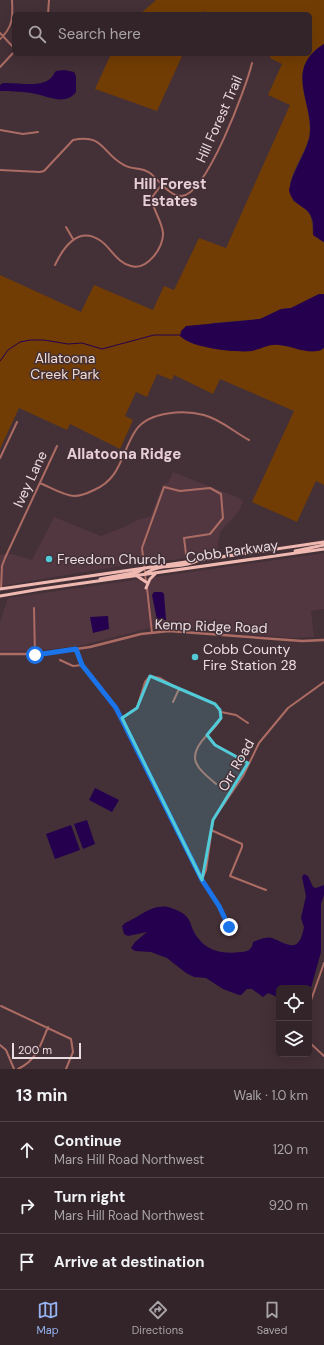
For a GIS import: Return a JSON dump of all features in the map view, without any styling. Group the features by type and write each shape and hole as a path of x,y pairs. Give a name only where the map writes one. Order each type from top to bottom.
{"main road":[{"name":"Cobb Parkway","path":"0,589 324,542"},
{"path":"292,553 324,545"},
{"name":"Cobb Parkway","path":"0,596 135,575 324,549"},
{"path":"145,574 152,570 183,565 198,560"},
{"path":"143,563 150,567"},
{"path":"95,581 115,575 138,572 144,568"},
{"path":"146,588 150,579 156,572"},
{"path":"135,575 146,582"}],"street":[{"path":"0,39 7,32 12,21 12,0"},
{"path":"48,12 49,0"},
{"path":"0,33 12,46"},
{"path":"0,67 12,54"},
{"name":"Hill Forest Trail","path":"0,170 44,171 73,140 91,138 98,142 122,164 145,170 174,194 181,196 192,192 201,182 222,144 242,96 252,63"},
{"path":"0,130 23,134 38,132"},
{"path":"55,265 63,250 73,239 90,236 100,240 120,260 130,266 138,267 149,261 161,242 163,233 152,201 153,196 162,184"},
{"path":"66,227 73,239"},
{"path":"40,482 68,495 75,496 85,494 106,484 118,468 136,430 141,425 175,411 210,417 249,440"},
{"path":"0,458 17,422"},
{"name":"Ivey Lane","path":"0,589 5,558 57,446"},
{"path":"152,633 142,548 164,487 180,491 210,488 222,494 223,518 210,534 184,538 186,554"},
{"path":"34,608 35,655"},
{"name":"Kemp Ridge Road","path":"0,654 35,655 76,649 152,633 169,631 302,641 324,640"},
{"path":"76,649 82,665 112,701 122,718 145,768 202,880 219,906 230,933"},
{"path":"60,660 74,666 82,665"},
{"path":"122,718 137,708 145,682 150,676 160,678 179,689 215,704 221,712 236,715 248,723"},
{"name":"Orr Road","path":"202,880 206,870 211,830 215,816 244,776 248,763 265,734 288,708 324,682"},
{"path":"173,702 179,689"},
{"path":"216,784 200,771 195,763 196,750 219,722 221,712"},
{"path":"207,735 222,749 248,763"},
{"path":"211,830 242,844 230,876 266,890"},
{"path":"312,997 324,963"},
{"path":"1,1006 71,1039 73,1052 66,1069"},
{"path":"18,1069 28,1064 34,1057 48,1027"},
{"path":"0,1045 6,1050 14,1069"},
{"path":"312,1045 324,1056"}],"highlighted area":[{"path":"150,676 215,704 220,710 221,718 207,735 215,745 248,763 213,820 202,880 122,718 137,708"}],"shaded area":[{"path":"324,44 324,242 313,235 313,222 310,214 293,200 289,190 309,139 309,114 303,89 302,77 305,66 310,56 312,56 312,53"},
{"path":"64,70 74,72 76,76 76,92 66,99 55,99 29,93 0,91 0,85 3,83 34,84 45,82 52,77 56,71"},
{"path":"319,294 324,294 324,348 319,350 308,351 275,345 252,351 214,349 194,344 180,336 181,331 186,326 260,319 281,309 291,308"},
{"path":"173,472 239,498 243,502 239,511 220,532 217,550 221,554 114,567 0,586 0,555 12,554 32,560 54,517 101,536 137,520 151,516 163,484 168,483"},
{"path":"324,553 324,609 311,611 314,637 289,638 181,627 154,627 79,646 32,651 0,651 0,622 8,598"},
{"path":"154,592 162,592 164,594 166,620 157,620 152,595"},
{"path":"108,616 109,629 93,633 90,617"},
{"path":"95,788 119,800 112,812 89,800"},
{"path":"87,820 95,844 83,849 74,824"},
{"path":"71,825 80,850 55,859 46,834"},
{"path":"304,874 308,876 313,887 316,888 324,885 324,895 321,904 321,952 312,985 276,985 276,997 268,993 263,997 252,989 247,989 239,995 223,989 206,978 194,977 186,973 167,958 151,952 135,951 131,948 135,942 147,932 128,936 124,934 122,926 125,923 147,911 159,907 165,907 184,914 202,943 217,951 229,953 245,952 250,949 253,942 268,938 272,938 288,945 296,944 302,936 304,927 301,918 306,896 302,877"}],"green space":[{"name":"Allatoona Creek Park","path":"156,0 324,0 324,44 312,54 312,12 142,12"},
{"path":"110,56 182,56 157,111 95,89"},
{"name":"Allatoona Creek Park","path":"270,56 311,56 305,65 302,76 310,125 309,137 290,186 293,201 304,208 311,218 313,235 324,243 324,294 319,294 291,308 281,309 260,319 212,323 189,342 217,349 251,351 270,345 320,351 324,348 324,485 316,481 297,522 252,502 294,411 220,379 213,394 174,375 172,380 157,374 147,397 136,392 125,416 133,420 120,449 70,424 67,430 19,408 0,449 0,275 81,312 94,285 153,310 164,286 174,290 199,238 226,248 290,105 268,95 282,64 270,58"}],"waterway":[{"path":"0,361 8,350 20,342 30,340 44,340 68,344 82,343 102,349 154,335 180,335"}],"place":[{"name":"Freedom Church","path":"49,559"},
{"name":"Cobb County Fire Station 28","path":"195,657"}],"district":[{"name":"Hill Forest Estates","path":"170,192"},
{"name":"Allatoona Ridge","path":"124,454"}],"route":[{"path":"35,655 76,649 82,665 108,695 116,708 202,880 219,906 229,927"}]}
